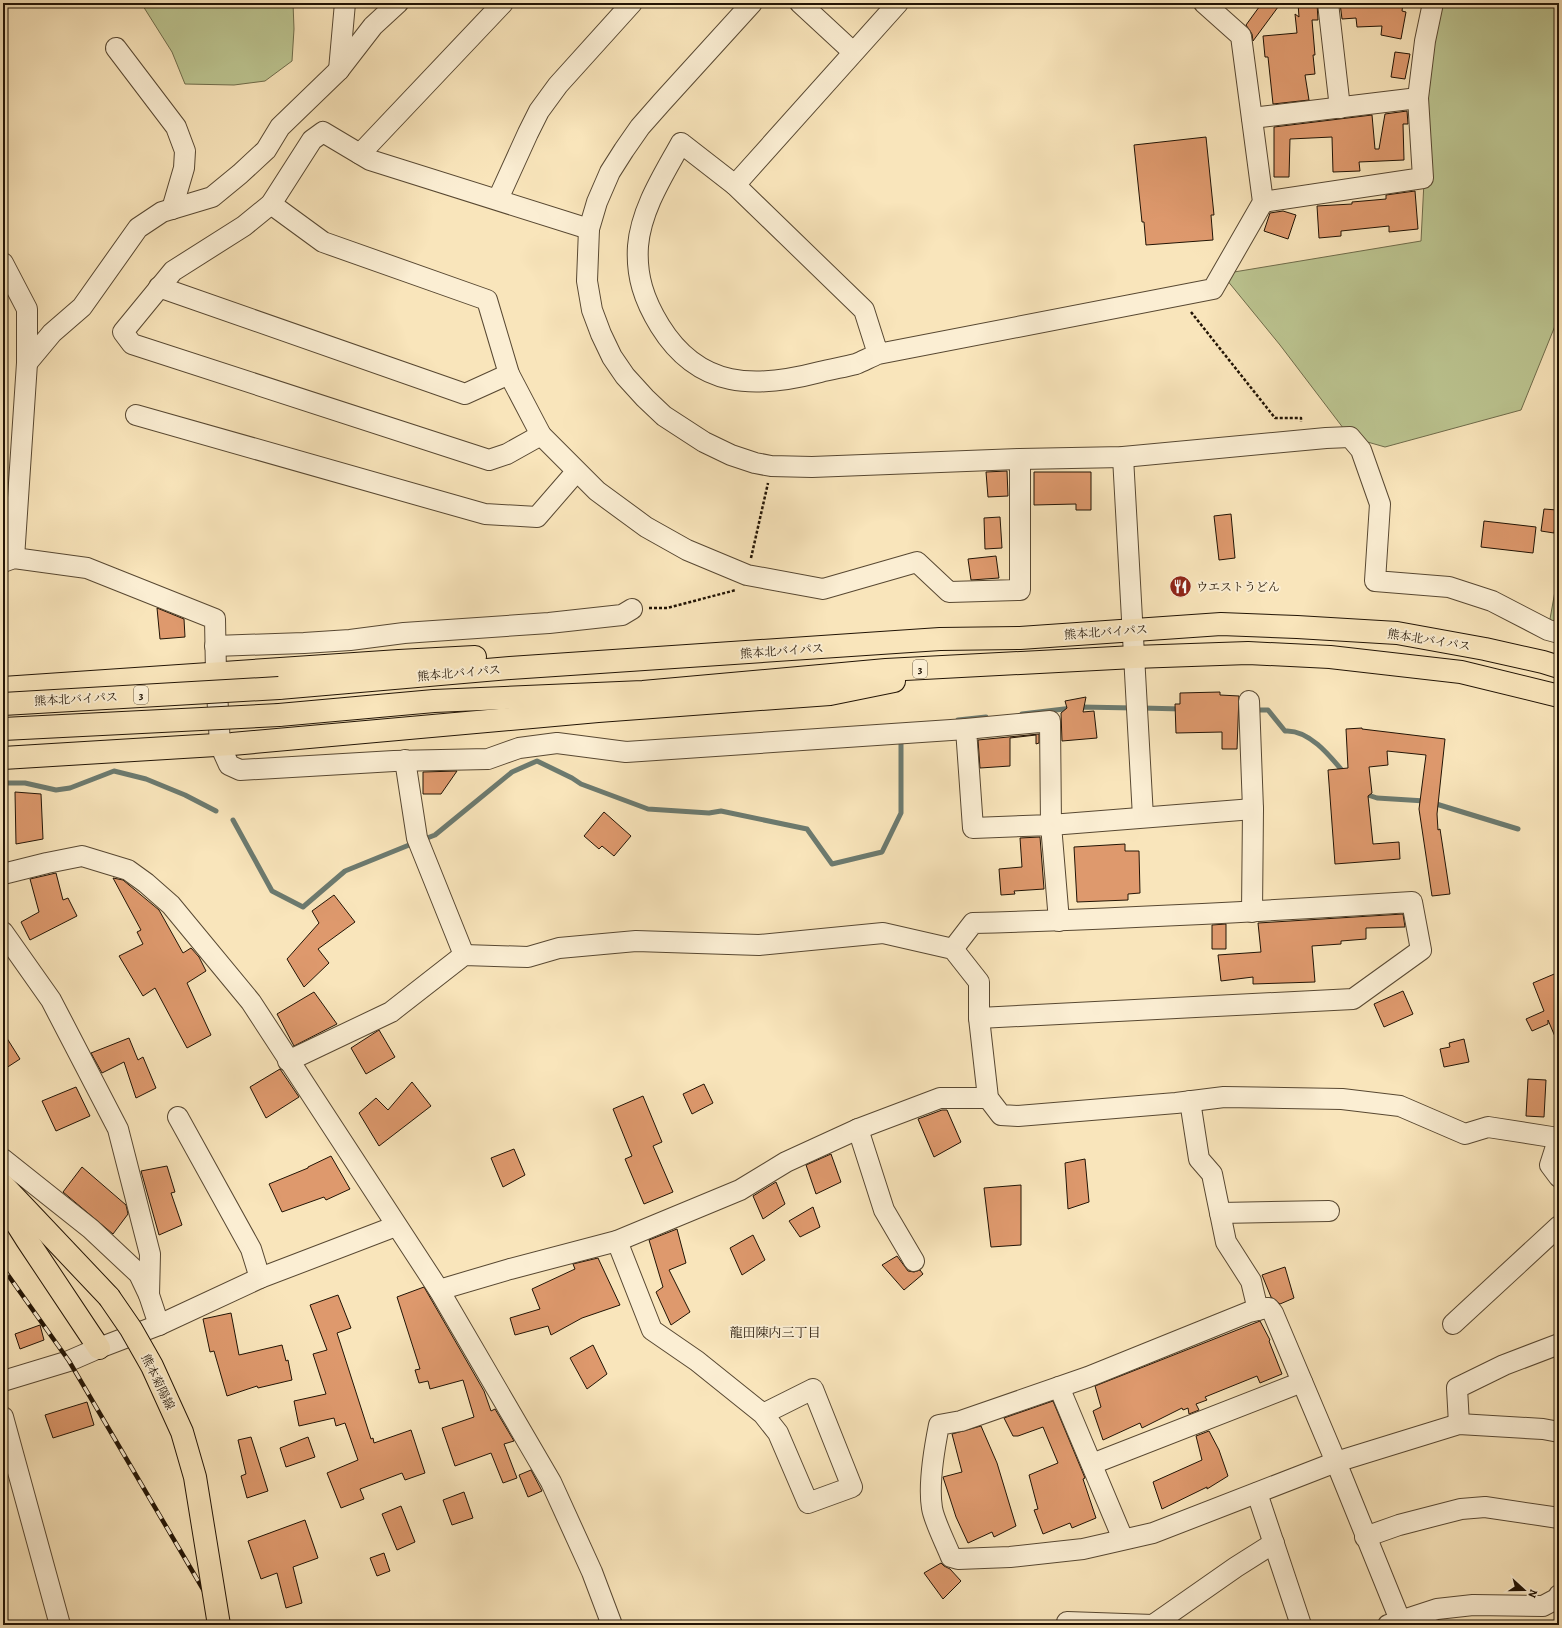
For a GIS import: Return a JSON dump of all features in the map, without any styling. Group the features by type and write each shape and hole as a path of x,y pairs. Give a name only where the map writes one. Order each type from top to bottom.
{"main road":[{"name":"熊本北バイパス","path":"3,704 280,688 510,668 647,660 940,639 1020,638 1221,624 1297,627 1397,634 1485,649 1559,667"},
{"path":"3,688 399,661 573,653 647,660"},
{"name":"3","path":"3,729 279,715 434,701 642,692 886,670 1134,657 1248,653 1330,658 1461,672 1559,696"},
{"path":"3,758 220,745 598,712 830,694 964,667"},
{"name":"熊本菊陽線","path":"3,1185 108,1297 131,1329 152,1366 182,1432 195,1477 219,1625"},
{"path":"3,1202 99,1348"}],"street":[{"path":"339,70 345,3"},
{"path":"27,363 52,333 82,307 138,228 162,212 212,196 266,150 280,127 339,70 373,26 398,3"},
{"path":"360,154 503,3"},
{"path":"498,199 539,111 558,85 632,3"},
{"path":"752,3 662,102 636,133 610,172 597,202 589,229 587,281 592,310 600,334 612,357 625,376 664,416 704,442 755,463 771,466 812,467 1020,459 1123,457 1350,437 1361,450 1380,504 1375,581 1449,587 1492,601 1548,630 1559,633"},
{"path":"800,3 854,52"},
{"path":"735,185 898,3"},
{"path":"878,354 864,310 735,185 681,143 653,197 645,216 638,244 640,284 651,311 663,330 677,347 693,362 720,377 752,383 795,379 856,364 878,354 1213,289 1263,202 1241,36 1204,3"},
{"path":"1328,3 1340,108"},
{"path":"1263,202 1423,178 1418,98 1425,41 1433,3"},
{"path":"116,48 176,126 184,151 184,168 172,209"},
{"path":"1252,118 1418,98"},
{"path":"541,435 507,454 489,460 132,344 123,332 173,271 244,226 271,204 312,140 323,132 370,160 498,199 589,229"},
{"path":"271,204 323,242 487,300 509,374 541,435 576,472 597,491 646,527 687,550 747,575 823,590 917,562 949,592 1020,590 1020,459"},
{"path":"3,263 27,309 27,363 8,560 87,568 215,619 220,745 229,765 240,770 405,760 488,759 519,748 558,743 626,752 966,729 1050,721 1051,825 1059,921"},
{"path":"159,287 465,394 509,374"},
{"path":"136,415 485,514 537,517 576,472"},
{"path":"1123,457 1143,817"},
{"path":"215,646 320,642 404,633 549,623 622,615 632,609"},
{"path":"1249,701 1253,809 1252,912"},
{"path":"966,729 973,828 1051,825 1253,809"},
{"path":"405,760 416,838 464,955"},
{"path":"3,874 82,856 128,870 146,883 171,905 251,1002 288,1061 439,1290 551,1482 592,1572 612,1625"},
{"path":"953,949 973,923 1059,921 1252,912 1412,902 1421,950 1353,999 979,1018"},
{"path":"3,932 51,1000 118,1129 150,1254 149,1295"},
{"path":"288,1061 391,1012 464,955 528,957 559,948 636,941 759,945 883,934 953,949 979,982 979,1018 988,1098 1001,1115 1018,1116 1224,1097 1342,1099 1400,1106 1464,1134 1488,1127 1559,1137 1550,1165 1559,1177"},
{"path":"439,1290 510,1269 617,1241 740,1190 786,1162 858,1129 940,1098 988,1098"},
{"path":"1190,1101 1199,1159 1212,1174 1226,1242 1251,1281 1258,1310"},
{"path":"178,1117 251,1248 260,1278"},
{"path":"858,1129 884,1210 914,1261"},
{"path":"3,1159 91,1229 140,1274 159,1325"},
{"path":"1220,1213 1329,1211"},
{"path":"3,1381 69,1361 159,1325 260,1278 396,1226"},
{"path":"1453,1324 1559,1226"},
{"path":"617,1241 652,1330 697,1361 763,1414 778,1433 808,1503 852,1487 813,1389 763,1414"},
{"path":"1559,1432 1543,1428 1459,1424 1336,1462 1153,1533 1083,1549 1018,1556 958,1559 951,1557 932,1509 934,1450 939,1425 961,1421 1088,1377 1249,1312 1266,1308 1272,1311 1336,1462 1365,1537 1394,1623 1437,1609 1473,1605 1543,1606 1558,1598 1559,1595"},
{"path":"1459,1424 1457,1388 1504,1365 1559,1344"},
{"path":"1092,1464 1302,1382"},
{"path":"1059,1387 1123,1540"},
{"path":"3,1417 60,1625"},
{"path":"1258,1493 1301,1625"},
{"path":"1365,1537 1399,1525 1461,1509 1485,1506 1559,1518"},
{"path":"1067,1622 1153,1625 1236,1567 1274,1543"}],"path":[{"path":"1178,296 1275,418 1301,418 1303,440"},
{"path":"632,609 667,608 743,589 771,466"}],"green space":[{"path":"136,3 293,3 294,29 292,61 265,81 234,85 185,84 172,52 143,6"},
{"path":"1433,3 1559,3 1559,316 1521,410 1385,447 1350,437 1280,345 1222,274 1421,241"},
{"path":"1559,569 1559,633 1548,630"}],"building":[{"path":"1262,3 1281,3 1253,41 1252,34 1246,25"},
{"path":"1298,3 1317,3 1318,20 1312,20 1315,74 1305,75 1309,100 1273,104 1268,57 1265,57 1263,36 1297,33 1295,14 1299,17"},
{"path":"1340,3 1352,3 1352,5 1403,3 1402,11 1406,12 1401,39 1381,35 1382,26 1357,27 1356,18 1342,19"},
{"path":"1395,52 1410,54 1405,79 1391,77"},
{"path":"1407,111 1408,124 1403,124 1404,160 1359,162 1360,171 1333,172 1332,137 1290,139 1289,177 1274,177 1274,127 1372,115 1375,149 1379,149 1385,114"},
{"path":"1206,137 1214,215 1211,215 1213,240 1146,245 1144,222 1142,222 1134,145"},
{"path":"1415,191 1418,229 1389,232 1389,226 1341,231 1341,236 1319,238 1317,206 1352,204 1352,202 1386,199 1386,195"},
{"path":"1283,211 1296,215 1288,239 1264,231 1270,213"},
{"path":"1007,471 1008,496 988,497 986,472"},
{"path":"1034,472 1091,472 1091,510 1076,510 1076,504 1034,505"},
{"path":"1544,509 1557,510 1554,533 1541,531"},
{"path":"1231,514 1235,558 1219,560 1214,516"},
{"path":"1000,517 1002,548 985,549 984,518"},
{"path":"1484,521 1536,527 1533,553 1481,547"},
{"path":"996,556 999,578 971,580 968,559"},
{"path":"157,608 184,619 185,637 160,639"},
{"path":"1220,692 1220,695 1239,696 1237,749 1222,749 1222,732 1176,733 1175,704 1180,704 1180,693"},
{"path":"1086,697 1083,712 1094,711 1097,738 1062,741 1061,713 1067,708 1065,701"},
{"path":"1362,728 1445,739 1437,814 1438,830 1440,829 1450,894 1432,896 1419,809 1426,755 1387,751 1388,765 1369,767 1372,793 1368,796 1373,844 1399,842 1400,859 1335,864 1328,770 1348,768 1346,729"},
{"path":"1039,734 1039,743 1036,744 1036,735 1010,738 1010,766 980,768 978,740"},
{"path":"457,771 441,794 423,794 423,772"},
{"path":"15,792 41,794 43,839 16,844"},
{"path":"604,812 631,836 614,856 602,846 599,849 584,836"},
{"path":"1040,837 1044,889 1014,891 1015,894 1001,895 999,869 1022,867 1020,838"},
{"path":"1125,844 1125,851 1139,851 1140,893 1128,894 1128,900 1077,902 1074,847"},
{"path":"56,873 63,900 68,898 77,916 30,940 21,922 39,912 30,879"},
{"path":"113,878 123,880 159,910 183,953 191,948 199,957 206,971 187,983 211,1035 187,1048 155,988 143,996 119,956 143,944 137,932 141,930"},
{"path":"334,895 355,922 318,949 329,963 304,987 287,959 319,923 312,911"},
{"path":"1403,914 1405,927 1366,928 1366,939 1341,941 1341,944 1312,946 1315,982 1253,984 1253,977 1221,981 1218,955 1261,952 1258,923"},
{"path":"1226,924 1226,949 1212,949 1212,925"},
{"path":"1559,972 1559,1046 1548,1020 1548,1024 1532,1031 1526,1019 1544,1011 1533,983"},
{"path":"1403,991 1413,1014 1384,1027 1374,1004"},
{"path":"314,992 337,1024 294,1046 277,1014"},
{"path":"379,1030 395,1057 366,1074 351,1048"},
{"path":"3,1032 20,1059 3,1070"},
{"path":"129,1038 138,1060 143,1057 156,1088 136,1098 124,1062 102,1073 91,1053"},
{"path":"1464,1039 1469,1062 1444,1067 1440,1049 1450,1047 1449,1043"},
{"path":"280,1069 299,1097 266,1118 250,1087"},
{"path":"1528,1079 1546,1080 1544,1117 1526,1116"},
{"path":"412,1082 431,1106 379,1146 359,1113 376,1098 388,1110"},
{"path":"704,1084 713,1103 692,1114 683,1094"},
{"path":"76,1087 90,1116 56,1131 42,1101"},
{"path":"643,1096 662,1142 653,1146 673,1192 644,1204 625,1159 632,1156 613,1109"},
{"path":"942,1110 947,1110 961,1142 934,1157 918,1119"},
{"path":"514,1149 525,1175 503,1187 491,1158"},
{"path":"831,1154 841,1182 816,1194 806,1165"},
{"path":"331,1156 350,1189 326,1200 324,1197 282,1212 269,1184 308,1168"},
{"path":"1085,1159 1089,1202 1068,1209 1065,1163"},
{"path":"167,1166 175,1192 171,1193 182,1225 159,1235 141,1171"},
{"path":"82,1167 126,1205 128,1214 113,1234 63,1192"},
{"path":"776,1182 785,1204 763,1219 753,1196"},
{"path":"1021,1185 1021,1245 991,1247 984,1188"},
{"path":"813,1207 820,1227 800,1237 789,1221"},
{"path":"677,1229 686,1263 669,1270 690,1312 671,1325 656,1292 663,1287 649,1240"},
{"path":"753,1235 765,1260 742,1275 730,1248"},
{"path":"897,1256 908,1271 914,1272 920,1270 923,1274 904,1290 882,1265"},
{"path":"598,1258 620,1305 582,1318 551,1335 548,1326 515,1335 510,1318 540,1309 532,1289 575,1269 573,1264"},
{"path":"1285,1267 1294,1298 1280,1304 1271,1297 1262,1275"},
{"path":"424,1287 484,1391 491,1411 495,1409 514,1441 504,1444 517,1478 503,1483 491,1453 455,1466 442,1428 474,1417 463,1380 430,1389 428,1381 419,1383 415,1370 420,1369 397,1297"},
{"path":"338,1295 351,1328 337,1333 371,1439 373,1438 374,1443 411,1430 425,1473 405,1480 402,1473 360,1489 364,1499 341,1508 327,1473 358,1460 345,1423 336,1426 334,1418 299,1426 294,1401 326,1394 313,1354 327,1350 310,1305"},
{"path":"231,1313 239,1355 282,1345 286,1361 288,1360 292,1380 258,1388 257,1386 227,1396 214,1351 210,1352 203,1319"},
{"path":"1260,1321 1270,1340 1269,1341 1282,1374 1260,1383 1257,1376 1205,1397 1207,1400 1196,1404 1199,1410 1189,1414 1188,1408 1183,1410 1182,1408 1142,1428 1140,1423 1103,1440 1093,1411 1101,1407 1095,1386"},
{"path":"40,1325 44,1340 20,1349 15,1334"},
{"path":"593,1345 607,1374 587,1389 570,1358"},
{"path":"1053,1401 1085,1478 1083,1479 1096,1518 1072,1528 1070,1523 1043,1534 1034,1510 1038,1509 1029,1475 1058,1463 1043,1427 1018,1436 1013,1436 1004,1418"},
{"path":"87,1402 94,1425 53,1438 45,1415"},
{"path":"981,1426 997,1463 1016,1526 994,1537 992,1532 968,1543 956,1517 943,1477 962,1472 952,1434"},
{"path":"1209,1431 1219,1450 1228,1476 1207,1489 1207,1487 1162,1509 1153,1482 1202,1460 1196,1436"},
{"path":"251,1437 268,1491 247,1498 241,1476 246,1474 238,1440"},
{"path":"308,1437 315,1457 286,1467 280,1448"},
{"path":"531,1470 542,1491 528,1497 519,1475"},
{"path":"464,1492 473,1518 452,1525 443,1500"},
{"path":"401,1506 415,1542 397,1550 382,1514"},
{"path":"305,1520 318,1558 293,1567 302,1603 286,1608 277,1573 261,1579 248,1541"},
{"path":"384,1553 390,1571 377,1576 370,1558"},
{"path":"941,1563 950,1569 961,1581 943,1599 924,1573"}],"waterway":[{"path":"1022,714 1081,707 1134,708"},
{"path":"1142,708 1182,709"},
{"path":"1254,710 1268,710 1285,731 1303,734 1311,739 1326,752 1345,774"},
{"path":"958,720 986,717"},
{"path":"422,840 435,835 512,772 537,761 581,784 648,809 709,813 721,811 807,829 832,864 882,852 901,813 901,737"},
{"path":"3,783 25,783 56,790 70,788 114,771 146,779 185,795 216,811"},
{"path":"1362,793 1377,798 1425,801"},
{"path":"1433,803 1518,829"},
{"path":"233,820 272,891 303,907 345,871 414,843"}],"railway":[{"path":"3,1268 69,1361 224,1625"}],"place":[{"name":"ウエストうどん","path":"1180,587"}],"district":[{"name":"龍田陳内三丁目","path":"775,1332"}]}
